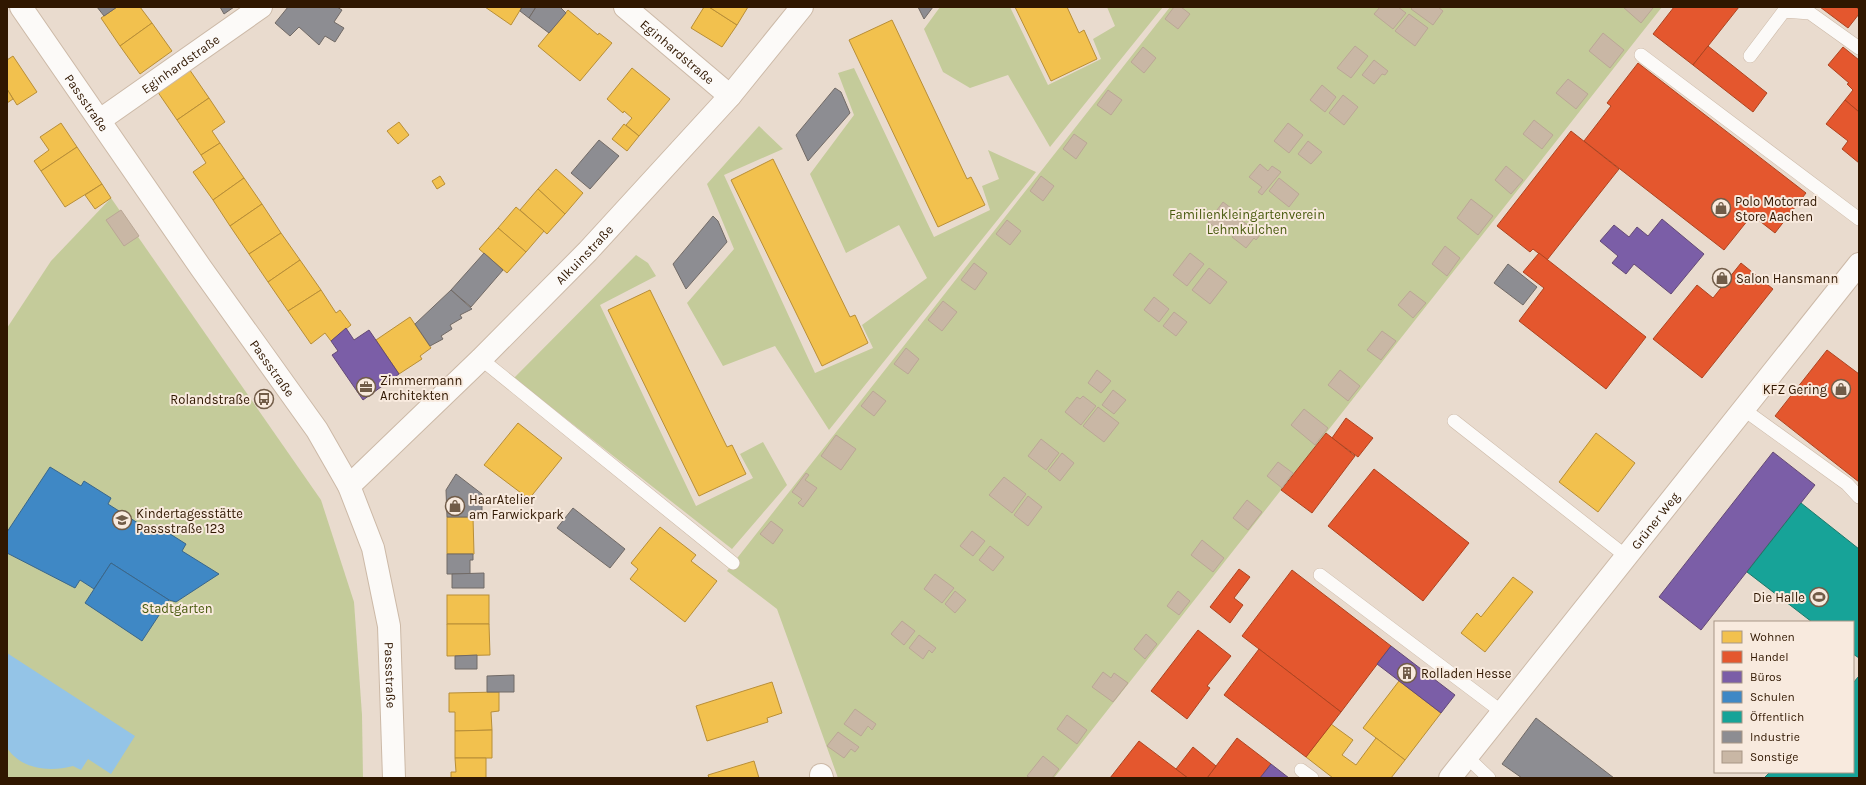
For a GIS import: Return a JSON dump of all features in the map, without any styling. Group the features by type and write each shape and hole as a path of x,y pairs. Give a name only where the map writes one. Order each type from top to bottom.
{"street":[{"name":"Passstraße","path":"21,7 214,287 316,430 349,486 373,548 389,626 394,778"},
{"name":"Eginhardstraße","path":"100,120 261,7"},
{"name":"Eginhardstraße","path":"625,7 730,96"},
{"name":"Alkuinstraße","path":"349,486 481,359 588,251 730,96 802,7"},
{"name":"Grüner Weg","path":"1450,778 1859,264"}],"lane":[{"path":"1750,56 1784,11 1810,13 1859,48"},
{"path":"1641,55 1859,219"},
{"path":"481,359 733,563"},
{"path":"1743,409 1847,484 1859,497"},
{"path":"1454,421 1627,557"},
{"path":"1320,575 1502,712"},
{"path":"1467,757 1489,778"},
{"path":"1301,770 1312,778"}],"green space":[{"path":"940,7 1010,7 1048,85 1101,59 1093,39 1115,26 1107,7 1163,7 1050,147 1008,75 970,88 943,72 924,29"},
{"name":"Familienkleingartenverein Lehmkülchen","path":"1170,7 1662,7 1054,778 838,778 777,609 727,571"},
{"path":"854,68 934,237 990,210 982,186 999,179 988,150 1036,172 829,430 775,346 723,366 687,303 734,249 707,184 759,126 783,149 724,175 815,373 873,348 862,325 927,278 899,225 846,253 810,174 854,115 838,73"},
{"name":"Stadtgarten","path":"111,198 321,500 354,602 362,715 363,778 7,778 7,328 51,261"},
{"path":"636,255 648,263 656,276 600,305 696,506 753,478 740,454 763,442 787,485 732,549 514,378"}],"water":[{"path":"7,653 135,736 111,774 88,759 81,770 73,766 46,769 28,765 13,755 7,748"}],"building: Wohnen":[{"path":"117,7 140,7 152,23 120,46 101,18"},
{"path":"485,7 522,7 511,25"},
{"path":"704,7 709,7 737,25 722,47 691,28"},
{"path":"709,7 748,7 737,25"},
{"path":"1015,7 1067,7 1079,33 1084,30 1097,59 1051,81"},
{"path":"568,10 598,35 599,33 612,43 580,81 538,46"},
{"path":"892,20 967,179 971,177 985,205 938,227 849,40"},
{"path":"152,23 172,51 140,74 120,46"},
{"path":"13,56 37,92 17,105 7,89 7,60"},
{"path":"187,66 209,98 177,120 155,88"},
{"path":"632,68 670,99 639,136 626,125 632,118 624,111 623,113 607,99"},
{"path":"7,89 13,99 7,103"},
{"path":"209,98 225,122 212,131 220,143 201,155 177,120"},
{"path":"399,122 409,135 398,144 387,131"},
{"path":"61,123 77,147 41,171 34,161 49,150 40,137"},
{"path":"624,124 639,136 627,151 612,139"},
{"path":"220,143 244,178 213,200 193,172 206,163 201,155"},
{"path":"77,147 102,184 65,207 41,171"},
{"path":"773,159 850,317 855,315 868,343 822,366 731,180"},
{"path":"556,169 583,193 565,214 538,189"},
{"path":"440,176 445,184 437,189 432,181"},
{"path":"244,178 262,204 230,226 213,200"},
{"path":"102,184 111,198 95,209 85,195"},
{"path":"538,189 565,214 547,234 520,210"},
{"path":"262,204 281,233 249,254 230,226"},
{"path":"516,207 544,231 526,252 498,228"},
{"path":"498,228 526,252 507,273 479,249"},
{"path":"281,233 300,260 268,282 249,254"},
{"path":"300,260 321,290 288,311 268,282"},
{"path":"321,290 336,313 340,310 351,325 331,341 325,333 311,344 288,311"},
{"path":"650,290 727,447 732,445 746,474 699,496 608,310"},
{"path":"410,317 431,348 420,356 422,359 399,374 376,340"},
{"path":"518,423 562,458 529,499 484,465"},
{"path":"1596,433 1635,463 1598,512 1559,482"},
{"path":"447,517 473,517 474,554 447,554"},
{"path":"660,527 696,555 691,561 717,581 685,622 630,579 638,569 631,563"},
{"path":"1513,577 1533,592 1485,652 1461,633 1477,613 1481,617"},
{"path":"447,595 489,595 489,624 447,624"},
{"path":"447,624 489,624 490,655 447,656"},
{"path":"1399,681 1441,713 1405,760 1363,728"},
{"path":"772,682 782,713 767,718 768,722 707,741 696,706"},
{"path":"499,692 499,711 491,712 492,730 455,731 455,712 449,712 449,693"},
{"path":"1331,724 1353,740 1342,755 1356,765 1376,738 1405,760 1391,778 1333,778 1306,757"},
{"path":"492,730 492,758 455,758 455,731"},
{"path":"455,758 486,758 486,778 451,778 451,772 456,772"},
{"path":"754,761 759,778 709,778 708,775"}],"building: Handel":[{"path":"1674,7 1739,7 1693,65 1653,34"},
{"path":"1820,7 1856,7 1859,10 1859,14 1848,28"},
{"path":"1708,46 1767,93 1753,112 1693,65"},
{"path":"1843,47 1859,60 1859,112 1845,100 1853,90 1847,84 1849,83 1828,65"},
{"path":"1638,63 1806,193 1775,233 1752,215 1724,250 1584,141 1611,106 1607,103"},
{"path":"1845,100 1859,112 1859,163 1842,149 1848,141 1826,124"},
{"path":"1571,131 1619,169 1547,260 1533,249 1530,252 1497,226"},
{"path":"1539,253 1646,337 1606,389 1519,321 1544,288 1523,272"},
{"path":"1741,263 1773,289 1702,378 1653,339 1697,285 1713,298"},
{"path":"1827,350 1859,374 1859,482 1775,416"},
{"path":"1346,418 1373,438 1358,457 1332,438"},
{"path":"1326,433 1355,456 1312,513 1281,490"},
{"path":"1374,469 1469,543 1423,601 1328,526"},
{"path":"1239,569 1250,577 1234,598 1243,605 1230,623 1210,607"},
{"path":"1292,570 1391,646 1341,712 1242,636"},
{"path":"1198,630 1231,656 1207,686 1210,688 1187,719 1151,691"},
{"path":"1259,649 1341,712 1306,757 1224,695"},
{"path":"1237,738 1271,764 1260,778 1207,778"},
{"path":"1139,741 1176,769 1188,778 1110,778"},
{"path":"1193,747 1216,766 1207,778 1188,778 1176,769"}],"building: Büros":[{"path":"1662,219 1704,254 1671,294 1634,264 1626,274 1612,263 1618,256 1600,241 1614,225 1629,237 1637,227 1648,236"},
{"path":"346,328 354,340 369,330 399,374 363,400 332,355 338,351 331,341"},
{"path":"1773,452 1815,485 1701,630 1659,597"},
{"name":"Rolladen Hesse","path":"1391,646 1455,695 1441,713 1377,664"},
{"path":"1271,764 1289,778 1260,778"}],"building: Schulen":[{"path":"50,467 81,486 84,481 111,498 108,504 152,532 156,525 186,544 182,551 219,574 176,602 169,600 111,563 94,589 80,580 75,588 7,553 7,532"},
{"path":"111,563 169,600 142,641 85,603"}],"building: Öffentlich":[{"name":"Die Halle","path":"1801,503 1859,549 1859,658 1854,655 1854,621 1811,621 1747,572"},
{"path":"1859,676 1859,778 1764,778 1769,773 1854,773 1854,682"}],"building: Industrie":[{"path":"97,7 117,7 104,16"},
{"path":"220,7 234,7 224,14"},
{"path":"288,7 337,7 342,10 334,22 344,28 335,42 325,36 319,45 299,27 290,36 275,23"},
{"path":"522,7 536,7 529,18 520,11"},
{"path":"536,7 560,7 566,13 549,33 529,18"},
{"path":"918,7 933,7 924,19"},
{"path":"835,88 841,92 850,113 808,161 796,135"},
{"path":"599,140 619,156 590,189 571,173"},
{"path":"713,216 718,221 727,242 686,289 673,264"},
{"path":"484,253 503,270 471,307 451,290"},
{"path":"1508,264 1537,287 1523,305 1494,283"},
{"path":"451,290 472,309 460,315 462,318 450,325 452,329 441,336 443,339 430,346 415,324"},
{"path":"456,474 482,494 482,517 447,517 446,490"},
{"path":"573,508 625,549 610,568 557,528"},
{"path":"447,554 473,554 473,560 470,560 470,574 447,574"},
{"path":"484,573 484,588 452,588 452,574"},
{"path":"477,655 477,669 455,669 455,656"},
{"path":"514,675 514,692 487,692 487,676"},
{"path":"1536,718 1614,778 1522,778 1502,764"}],"building: Sonstige":[{"path":"1174,7 1181,7 1190,14 1178,29 1165,19"},
{"path":"1380,7 1398,7 1406,13 1393,29 1374,14"},
{"path":"1413,7 1438,7 1443,11 1433,25 1411,9"},
{"path":"1623,7 1652,7 1653,8 1641,23"},
{"path":"1409,14 1428,28 1415,46 1395,31"},
{"path":"1603,33 1624,50 1610,68 1589,51"},
{"path":"1355,46 1368,56 1351,78 1337,68"},
{"path":"1143,47 1156,58 1144,73 1131,62"},
{"path":"1374,60 1388,71 1385,75 1382,74 1374,84 1362,75"},
{"path":"1568,79 1588,94 1576,109 1556,93"},
{"path":"1322,85 1336,97 1325,112 1310,100"},
{"path":"1108,90 1122,100 1111,115 1097,105"},
{"path":"1343,95 1358,107 1344,125 1329,113"},
{"path":"1534,120 1553,135 1542,149 1523,134"},
{"path":"1288,123 1303,135 1289,153 1274,141"},
{"path":"1074,134 1087,143 1076,159 1063,149"},
{"path":"1308,141 1322,152 1311,164 1298,154"},
{"path":"1260,164 1268,171 1272,166 1281,172 1262,195 1258,192 1262,187 1249,177"},
{"path":"1506,166 1523,180 1511,194 1495,180"},
{"path":"1041,176 1054,186 1043,201 1030,191"},
{"path":"1279,178 1299,194 1289,207 1269,191"},
{"path":"1471,199 1493,216 1478,235 1457,218"},
{"path":"1223,202 1231,208 1229,210 1243,221 1231,235 1218,225 1216,228 1208,222"},
{"path":"121,210 139,236 124,246 106,220"},
{"path":"1007,220 1021,231 1010,245 996,234"},
{"path":"1244,222 1260,235 1256,240 1254,238 1246,248 1232,237"},
{"path":"1445,246 1460,258 1447,276 1432,264"},
{"path":"1190,253 1204,264 1187,286 1173,275"},
{"path":"974,263 987,273 975,290 961,280"},
{"path":"1209,268 1227,282 1210,304 1192,290"},
{"path":"1410,291 1426,303 1413,318 1398,305"},
{"path":"1154,297 1169,309 1159,322 1144,310"},
{"path":"943,301 957,312 942,331 928,320"},
{"path":"1174,312 1187,322 1176,336 1163,326"},
{"path":"1382,331 1396,341 1381,360 1367,350"},
{"path":"906,348 919,359 908,374 894,364"},
{"path":"1097,370 1111,381 1101,393 1088,383"},
{"path":"1340,370 1360,386 1348,401 1328,385"},
{"path":"1113,390 1126,400 1114,414 1102,405"},
{"path":"873,391 886,401 874,416 861,406"},
{"path":"1083,396 1096,406 1081,425 1065,412 1077,397 1080,399"},
{"path":"1098,407 1119,423 1104,442 1083,426"},
{"path":"1304,409 1328,428 1315,445 1291,425"},
{"path":"836,435 856,449 841,470 821,456"},
{"path":"1041,439 1059,453 1046,470 1028,456"},
{"path":"1062,453 1074,463 1060,481 1048,471"},
{"path":"1278,462 1293,473 1282,488 1267,476"},
{"path":"806,473 809,475 805,480 817,488 803,507 798,503 802,499 792,492"},
{"path":"1004,477 1026,494 1012,513 989,495"},
{"path":"1028,496 1042,507 1028,526 1014,515"},
{"path":"1247,500 1262,512 1248,530 1233,518"},
{"path":"771,521 783,530 773,544 760,534"},
{"path":"972,531 985,541 973,556 960,546"},
{"path":"1202,540 1224,558 1213,572 1191,555"},
{"path":"990,546 1004,557 993,571 979,560"},
{"path":"935,574 954,588 942,603 924,589"},
{"path":"955,591 966,600 955,613 945,604"},
{"path":"1178,591 1190,601 1179,615 1167,606"},
{"path":"902,621 915,631 904,645 891,634"},
{"path":"1146,634 1157,644 1145,659 1134,649"},
{"path":"919,635 936,648 932,653 929,650 923,659 909,648"},
{"path":"1103,672 1111,678 1114,673 1128,683 1113,702 1092,687"},
{"path":"855,709 876,724 872,730 868,726 861,736 844,724"},
{"path":"1067,715 1087,730 1077,744 1057,729"},
{"path":"838,732 859,747 855,752 851,749 844,758 827,746"},
{"path":"1043,756 1059,769 1052,778 1030,778 1027,776"}],"place":[{"name":"Polo Motorrad Store Aachen","path":"1721,208"},
{"name":"Salon Hansmann","path":"1722,278"},
{"name":"Zimmermann Architekten","path":"366,387"},
{"name":"KFZ Gering","path":"1841,389"},
{"name":"Rolandstraße","path":"264,399"},
{"name":"HaarAtelier am Farwickpark","path":"455,506"},
{"name":"Kindertagesstätte Passstraße 123","path":"122,520"},
{"name":"Die Halle","path":"1819,597"},
{"name":"Rolladen Hesse","path":"1407,673"}]}
